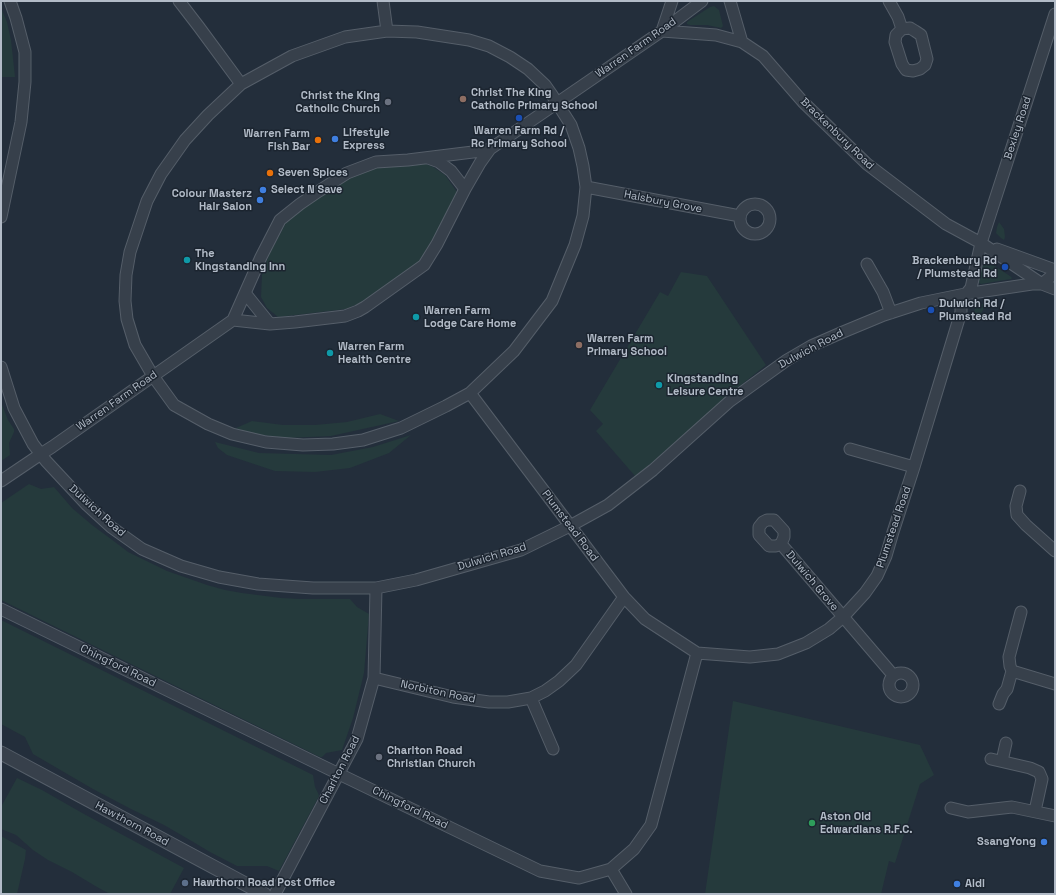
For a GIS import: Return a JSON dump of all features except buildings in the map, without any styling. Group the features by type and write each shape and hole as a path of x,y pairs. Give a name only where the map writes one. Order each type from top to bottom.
{"street":[{"path":"1,217 21,122 26,82 25,52 10,1"},
{"path":"179,1 241,84"},
{"path":"383,1 387,31"},
{"path":"662,31 672,1"},
{"name":"Warren Farm Road","path":"233,320 270,324 295,322 345,316 365,307 424,265 437,244 465,189 490,149 662,31 702,1"},
{"path":"730,1 742,42"},
{"path":"888,1 898,17 902,29"},
{"name":"Bexley Road","path":"981,243 1055,14"},
{"path":"387,31 416,32 468,40 489,46 528,69 545,85 558,102 571,125 584,166 586,187 582,216 575,245 552,301 514,351 470,392 446,406 401,428 363,440 333,444 266,442 232,434 208,424 174,406 153,376 135,345 127,319 125,302 126,275 130,252 146,201 161,174 189,135 241,84 292,56 345,37 387,31"},
{"name":"Brackenbury Road","path":"662,31 716,35 742,42 763,56 804,102 867,164 946,224 981,243 1042,284 1055,289"},
{"name":"Warren Farm Road","path":"1,481 233,320 261,257 280,220 300,204 347,173 376,162 428,158 490,149"},
{"path":"428,158 439,162 451,171 465,189"},
{"name":"Halsbury Grove","path":"586,187 740,216"},
{"name":"Brackenbury Road","path":"981,243 1055,270"},
{"name":"Plumstead Road","path":"470,392 624,597 645,619 697,653 750,657 778,654 806,643 829,629 843,617 865,593 877,576 886,556 961,312 960,300 971,288 981,243"},
{"path":"867,264 883,292 891,313"},
{"path":"1042,284 1055,273"},
{"name":"Brackenbury Road","path":"965,294 1032,284 1042,284"},
{"path":"245,293 270,324"},
{"name":"Dulwich Road","path":"1,367 14,408 33,444 50,466 87,505 111,527 142,549 181,566 219,577 258,584 313,588 376,588 416,580 521,550 570,526 608,505 652,470 730,401 786,360 811,346 891,313 920,304 965,294"},
{"path":"850,449 914,467"},
{"path":"1020,491 1016,506 1017,515 1055,551"},
{"name":"Dulwich Grove","path":"781,544 893,675"},
{"name":"Charlton Road","path":"275,894 357,739 374,678 376,588"},
{"name":"Norbiton Road","path":"374,678 453,697 488,702 508,702 531,698 560,681 576,665 624,597"},
{"name":"Chingford Road","path":"1,609 540,871 579,878 611,869 634,849 651,825 697,653"},
{"path":"999,704 1007,689 1012,671 1009,657 1021,612"},
{"path":"1012,671 1055,684"},
{"path":"531,698 553,749"},
{"path":"1002,761 1006,742"},
{"name":"Hawthorn Road","path":"1,753 264,894"},
{"path":"990,759 1030,768 1039,772 1042,779 1035,812"},
{"path":"951,808 968,812 1012,807 1055,816"},
{"path":"611,869 626,894"}],"green space":[{"path":"714,6 719,10 723,26 721,28 707,25 687,24 687,22"},
{"path":"1,8 7,22 11,40 15,77 1,77"},
{"path":"423,163 433,167 445,175 457,192 432,245 420,262 365,301 346,309 278,317 267,308 261,297 262,275 269,255 287,221 305,206 348,178 375,167"},
{"path":"999,222 1004,229 1004,240 996,233"},
{"path":"987,261 1012,278 981,284 979,283 978,280 983,265"},
{"path":"681,272 707,276 766,365 635,476 596,431 603,424 590,410 660,292 668,296"},
{"path":"986,302 982,312 972,319 971,316 975,309"},
{"path":"1,402 14,432 9,443 10,455 1,461"},
{"path":"380,414 399,421 331,436 285,438 247,433 236,428 252,421 283,425 315,425 347,422"},
{"path":"411,435 389,453 350,468 315,472 275,471 227,455 218,448 215,442 259,453 331,455 373,447"},
{"path":"29,484 41,489 54,487 72,508 128,552 167,571 207,585 242,593 281,598 350,599 357,607 369,614 364,673 353,718 342,750 326,753 320,757 1,600 1,503"},
{"path":"1,620 313,775 315,787 319,796 279,871 267,866 237,866 164,825 93,789 33,754 25,737 1,724"},
{"name":"Aston Old Edwardians R.F.C.","path":"733,701 920,745 934,775 920,784 895,863 889,861 881,894 705,894"},
{"path":"17,778 42,790 184,868 170,894 110,894 48,860 33,850 16,835 1,829 1,807"},
{"path":"1,836 26,850 17,894 1,894"}],"place":[{"name":"Christ The King Catholic Primary School","path":"463,99"},
{"name":"Christ the King Catholic Church","path":"388,102"},
{"name":"Warren Farm Rd / Rc Primary School","path":"519,118"},
{"name":"Lifestyle Express","path":"335,139"},
{"name":"Warren Farm Fish Bar","path":"318,140"},
{"name":"Seven Spices","path":"270,173"},
{"name":"Select N Save","path":"263,190"},
{"name":"Colour Masterz Hair Salon","path":"260,200"},
{"name":"The Kingstanding Inn","path":"187,260"},
{"name":"Brackenbury Rd / Plumstead Rd","path":"1005,267"},
{"name":"Dulwich Rd / Plumstead Rd","path":"931,310"},
{"name":"Warren Farm Lodge Care Home","path":"416,317"},
{"name":"Warren Farm Primary School","path":"579,345"},
{"name":"Warren Farm Health Centre","path":"330,353"},
{"name":"Kingstanding Leisure Centre","path":"659,385"},
{"name":"Charlton Road Christian Church","path":"379,757"},
{"name":"Aston Old Edwardians R.F.C.","path":"812,823"},
{"name":"SsangYong","path":"1044,842"},
{"name":"Hawthorn Road Post Office","path":"185,883"},
{"name":"Aldi","path":"957,884"}]}
